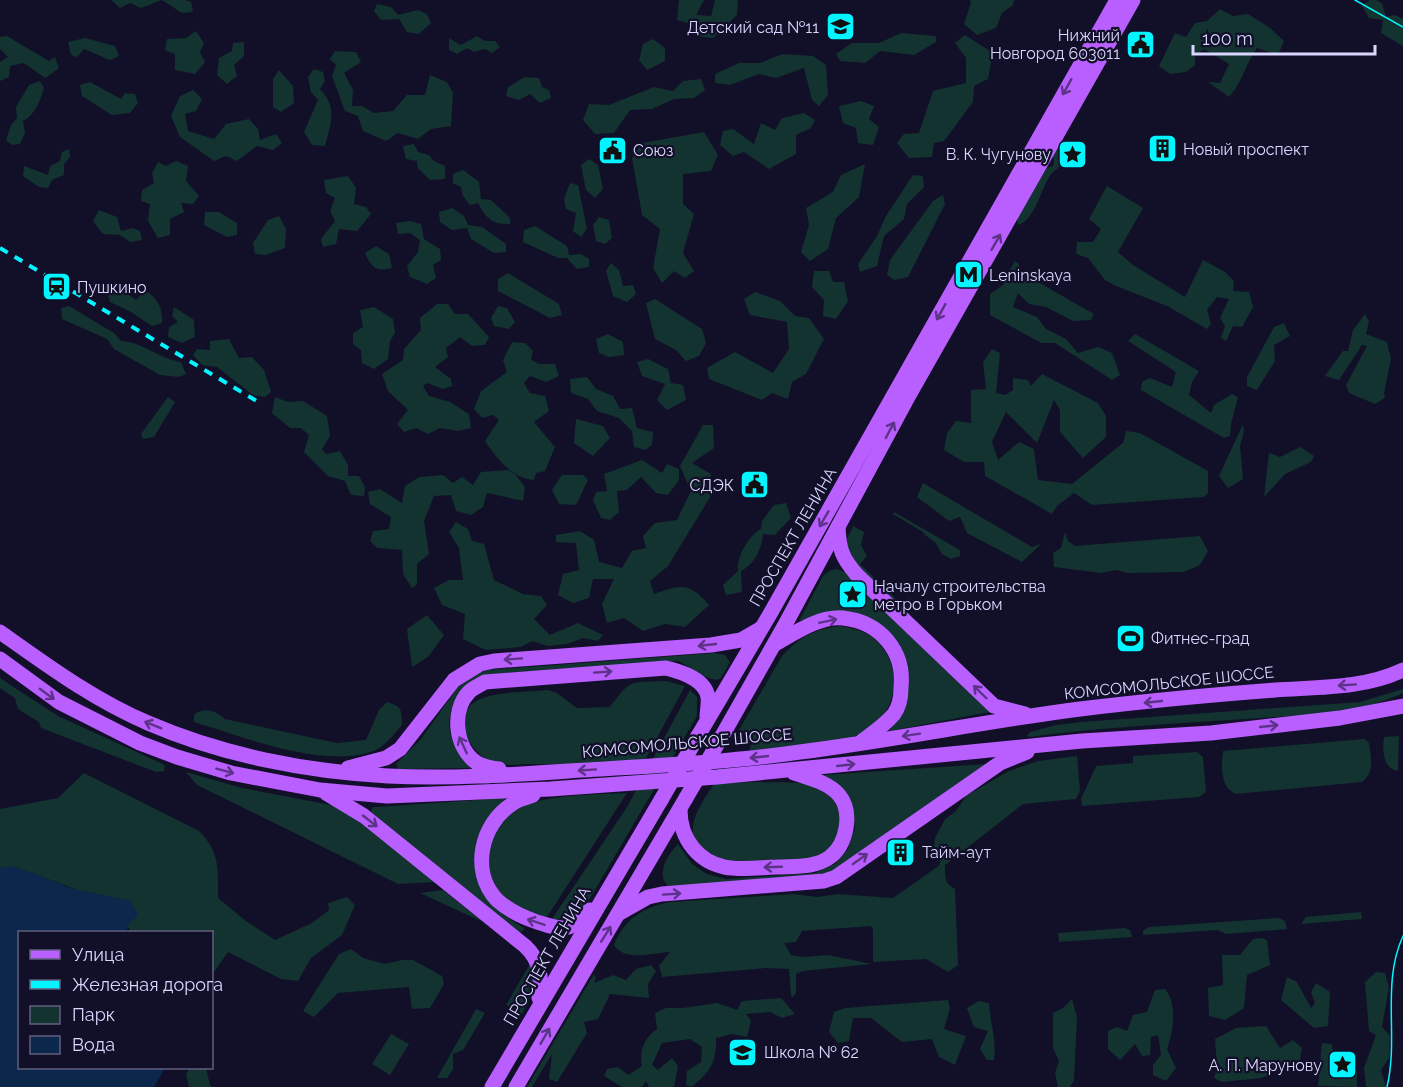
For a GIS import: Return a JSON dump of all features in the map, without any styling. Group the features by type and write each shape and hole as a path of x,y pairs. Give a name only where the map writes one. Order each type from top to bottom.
{"main road":[{"name":"ПРОСПЕКТ ЛЕНИНА","path":"492,1087 762,628 1117,0"},
{"name":"ПРОСПЕКТ ЛЕНИНА","path":"516,1087 775,644 908,397 1133,0"},
{"path":"838,526 843,558 856,575 994,706 1031,716"},
{"path":"775,644 812,624 841,618 861,622 877,629 890,642 899,660 902,678 900,698 895,713 882,726 858,743"},
{"path":"336,771 386,758 400,749 454,680 480,664 711,645 741,640 762,628"},
{"name":"КОМСОМОЛЬСКОЕ ШОССЕ","path":"0,632 85,692 147,723 185,737 241,753 336,771 414,777 532,773 800,753 1080,709 1360,684 1385,679 1403,670"},
{"path":"0,659 59,702 140,743 177,757 231,773 320,790 387,796 550,789 788,771 944,754 1270,726 1340,718 1403,706"},
{"path":"532,773 486,767 466,753 460,742 457,728 458,713 470,690 485,682 506,679 666,668 682,672 703,686 708,697 706,722"},
{"path":"618,914 648,897 662,894 824,881 836,877 1000,763 1041,747"},
{"path":"683,804 680,823 689,843 702,859 718,866 735,868 811,866 830,858 841,846 847,827 845,809 839,795 822,783 788,771"},
{"path":"550,789 514,802 498,815 491,825 482,854 483,871 488,886 496,899 513,913 546,925 567,928 577,922 603,897"},
{"path":"320,790 364,816 525,946 538,963 542,979 538,1008"}],"green space":[{"path":"111,0 162,0 141,8 130,3 120,8"},
{"path":"162,0 191,2 193,12 182,13"},
{"path":"679,0 704,0 696,15 711,16 715,0 738,0 737,15 713,38 695,36 691,24 677,20"},
{"path":"970,0 1014,0 1013,5 1002,13 996,28 977,35 964,24"},
{"path":"1370,0 1382,3 1386,17 1395,15 1403,19 1403,46 1381,33 1383,20 1369,18 1362,6"},
{"path":"377,4 391,7 398,15 418,10 427,14 431,23 419,34 407,32 399,19 381,20 374,11"},
{"path":"1220,9 1233,16 1248,14 1269,27 1284,41 1278,55 1257,48 1238,85 1229,97 1208,82 1220,83 1229,64 1204,49 1195,56 1195,65 1186,72 1170,74 1159,66 1175,33 1186,37 1195,23 1207,21"},
{"path":"196,31 204,43 200,52 205,62 195,74 175,70 175,54 165,50 167,39 186,38"},
{"path":"901,33 936,36 936,42 914,55 880,51 865,63 840,61 836,54 852,43 879,43"},
{"path":"965,35 993,53 988,79 974,86 973,102 944,141 934,143 932,157 909,158 897,143 904,134 919,133 933,91 966,83 966,58 955,43"},
{"path":"7,36 49,61 55,57 59,68 45,78 24,63 10,66 9,77 0,81 0,62 8,57 0,49 0,37"},
{"path":"477,36 485,41 495,41 500,47 492,53 485,49 474,52 467,48 457,54 449,50 449,38 461,45"},
{"path":"85,38 115,46 119,56 110,60 84,49 77,57 71,55 68,42"},
{"path":"653,39 665,48 665,61 647,70 639,60 643,44"},
{"path":"244,42 244,56 234,65 237,76 227,84 217,75 219,58 232,51 233,43"},
{"path":"335,51 356,52 361,62 344,73 353,90 352,106 362,106 374,113 393,111 407,95 425,95 430,75 447,82 453,93 451,126 431,129 418,139 398,133 386,141 363,131 358,116 345,111 332,76 336,65 330,59"},
{"path":"782,54 813,56 826,65 828,95 819,106 812,100 804,68 776,78 759,74 730,85 715,83 715,74 739,63 760,63"},
{"path":"314,69 323,72 325,81 320,89 326,96 332,116 325,146 312,145 304,132 318,100 311,92 308,77"},
{"path":"279,70 293,86 294,103 281,112 273,107 273,79"},
{"path":"525,77 539,78 542,87 549,90 551,98 540,103 530,94 519,100 506,96 508,87"},
{"path":"701,79 705,90 694,98 674,99 652,109 630,110 614,133 595,134 583,120 589,104 609,105 654,87 673,91 683,81"},
{"path":"40,81 44,88 39,103 31,115 23,121 25,133 20,144 12,145 6,140 11,125 17,118 16,107 29,85"},
{"path":"90,82 121,99 125,93 135,94 138,103 130,113 112,115 82,96 80,85"},
{"path":"193,90 202,99 196,111 185,114 188,131 214,139 226,124 249,119 258,129 260,140 276,134 282,143 273,150 257,146 237,161 226,156 214,161 180,137 171,116 180,96"},
{"path":"861,101 874,106 869,119 879,127 873,145 858,143 856,128 843,123 839,106"},
{"path":"804,113 815,120 811,128 796,135 796,154 769,169 744,152 733,156 720,145 723,131 733,129 754,144 761,123 775,130 782,118"},
{"path":"704,132 718,155 711,171 683,174 683,204 694,214 683,253 694,271 685,278 674,271 662,283 653,268 660,229 642,215 632,158 642,143"},
{"path":"414,144 418,152 429,155 434,161 445,166 445,179 430,180 418,168 417,161 406,159 403,146"},
{"path":"1056,146 1061,149 1062,155 1058,159 1062,163 1048,179 1034,210 1024,222 1018,225 1017,220 1046,168 1053,166 1052,150"},
{"path":"69,149 70,157 64,164 64,175 52,180 48,188 39,187 23,176 24,166 48,175 50,166 60,161 62,152"},
{"path":"589,159 598,165 603,189 595,198 586,190 581,165"},
{"path":"176,161 188,166 186,181 199,196 193,204 181,203 184,212 170,219 170,235 158,238 148,221 150,204 141,201 142,190 154,183 152,173 158,162 166,166"},
{"path":"865,164 859,197 836,218 828,249 810,261 801,252 809,225 806,208 833,192 841,175"},
{"path":"463,170 479,182 481,199 491,200 510,218 510,224 490,220 478,203 470,205 463,196 461,187 453,183 453,174"},
{"path":"913,175 923,176 924,187 907,204 904,219 884,236 877,266 860,272 858,264"},
{"path":"348,176 356,188 354,204 366,207 371,214 357,231 339,229 336,244 323,247 321,239 335,221 330,211 335,198 326,193 324,180"},
{"path":"570,183 578,185 587,229 581,237 573,231 576,213 566,209 564,199"},
{"path":"1107,186 1143,208 1118,252 1133,265 1185,297 1203,260 1225,272 1234,281 1233,291 1249,292 1253,307 1242,327 1233,326 1226,341 1221,338 1225,326 1220,318 1229,299 1217,297 1207,310 1211,324 1207,329 1167,306 1105,280 1088,258 1076,254 1077,242 1093,242 1101,229 1089,219"},
{"path":"943,195 945,204 908,277 894,280 887,275 890,260 933,201"},
{"path":"452,208 464,216 468,225 482,227 506,244 506,252 494,253 471,239 467,228 452,230 440,222 439,212"},
{"path":"99,210 117,217 121,231 133,228 140,231 142,240 130,242 120,235 103,234 93,221"},
{"path":"205,212 219,212 237,223 237,235 227,237 204,225"},
{"path":"279,216 286,229 285,248 266,255 255,254 253,243 268,220"},
{"path":"599,217 609,220 612,238 605,244 596,241 593,225"},
{"path":"410,221 421,224 424,239 440,249 441,260 433,265 436,278 427,284 410,277 407,266 418,252 420,240 410,233 398,234 396,223"},
{"path":"535,226 567,246 569,255 581,254 589,259 589,267 577,269 567,258 558,258 523,242 524,230"},
{"path":"376,246 389,254 392,268 378,269 370,262 365,253"},
{"path":"1015,261 1022,273 1094,314 1091,320 1073,321 1046,307 1029,304 1018,293 1013,307 1037,317 1046,329 1066,339 1078,353 1098,347 1112,353 1120,375 1112,380 1055,343 1041,343 990,315 990,294 1003,285"},
{"path":"611,263 619,270 623,286 633,285 636,294 627,302 613,296 606,271"},
{"path":"814,271 829,271 833,282 844,282 848,301 836,319 823,316 824,300 812,287"},
{"path":"508,273 559,304 562,315 550,318 498,291 498,279"},
{"path":"119,287 136,300 145,290 150,293 162,313 162,323 152,326 110,302 107,291"},
{"path":"755,292 780,301 795,316 809,318 824,339 806,374 792,382 788,399 772,393 762,400 709,379 707,368 735,352 773,373 789,349 787,322 750,315 744,299"},
{"path":"655,299 702,329 706,343 699,356 686,361 676,350 655,339 646,303"},
{"path":"437,304 448,304 455,314 468,314 489,337 485,345 472,346 460,337 446,348 448,357 435,367 451,379 452,386 443,389 427,383 423,386 429,396 450,402 469,414 471,428 458,431 440,428 428,434 416,428 404,432 397,424 408,410 388,391 382,374 403,360 404,349 421,330 420,318"},
{"path":"69,306 114,333 121,341 137,344 165,358 181,362 186,374 179,377 160,375 114,349 107,339 62,319 61,308"},
{"path":"498,306 507,308 515,322 509,329 494,326 491,318"},
{"path":"174,307 194,320 195,337 182,343 168,337 169,327 178,322 172,316"},
{"path":"374,307 393,319 395,333 390,341 388,359 374,369 362,363 361,350 353,344 353,333 363,327 360,310"},
{"path":"1365,314 1369,321 1366,334 1387,342 1391,359 1385,398 1375,404 1349,393 1346,385 1367,346 1362,345 1339,380 1325,376 1343,351 1348,351 1353,330"},
{"path":"1284,323 1290,336 1274,345 1275,361 1257,390 1247,386 1247,377 1274,327"},
{"path":"608,334 623,342 624,355 609,357 599,353 596,339"},
{"path":"1135,334 1199,371 1192,382 1189,395 1211,413 1214,405 1232,394 1238,397 1230,436 1224,438 1141,390 1142,382 1150,378 1172,387 1176,372 1128,341"},
{"path":"229,339 239,358 252,357 264,370 271,392 265,397 253,395 217,367 202,365 193,355 197,349 210,350 210,341"},
{"path":"512,342 525,343 533,351 531,360 540,364 555,364 559,376 546,382 530,376 524,383 530,393 545,396 549,411 534,422 555,447 545,471 536,473 534,480 512,472 495,454 485,441 499,420 493,415 482,418 474,409 481,391 507,372 503,360"},
{"path":"992,349 1000,353 996,393 1005,395 1013,390 1013,378 1028,380 1031,386 1042,374 1098,403 1106,416 1106,437 1083,458 1060,432 1060,410 1054,400 1037,443 1006,412 992,442 998,460 1019,442 1034,449 1038,480 1072,484 1123,443 1126,431 1140,433 1208,471 1208,493 1204,497 1092,505 1074,493 1057,506 1052,514 985,476 984,462 964,462 944,450 947,433 956,421 971,423 971,390 986,389 983,362"},
{"path":"648,359 668,369 671,383 683,385 686,400 667,410 657,400 665,384 642,376 637,362"},
{"path":"587,377 596,389 613,396 620,409 632,408 637,428 653,432 652,445 645,450 634,447 632,431 619,418 597,411 588,399 571,393 570,379"},
{"path":"168,397 175,402 154,437 143,439 141,434"},
{"path":"275,397 288,402 303,401 327,416 330,436 322,449 326,454 340,451 348,465 348,476 359,476 365,487 364,496 351,495 345,481 328,476 304,452 309,435 301,428 290,428 272,413"},
{"path":"576,419 603,426 610,438 593,456 574,443"},
{"path":"1243,424 1244,431 1240,446 1243,479 1228,488 1219,476"},
{"path":"703,425 713,425 714,448 692,463 711,474 712,494 668,566 650,581 654,594 671,588 684,587 696,592 709,605 685,627 665,624 643,631 624,618 607,623 602,604 614,579 593,579 589,598 573,603 558,595 563,574 579,570 576,543 556,542 556,535 580,531 594,540 599,562 622,568 632,551 646,548 643,536 655,523 677,520 691,491 680,466"},
{"path":"1300,447 1314,456 1311,462 1285,474 1264,497 1269,453 1280,457"},
{"path":"642,460 662,473 667,464 679,469 679,480 668,495 656,493 641,477 627,490 617,491 619,512 610,520 601,518 593,500 596,492 607,491 604,474"},
{"path":"508,470 515,474 525,487 523,501 487,493 483,507 471,515 456,511 451,495 434,496 424,521 429,554 417,564 417,584 412,588 403,574 402,550 377,548 370,541 373,531 389,529 391,517 370,504 368,492 380,489 402,503 405,486 419,477 443,475 453,483 462,477 473,485 481,472"},
{"path":"562,475 583,475 588,480 576,505 559,504 552,490"},
{"path":"923,483 1032,547 1040,544 1039,546 1022,562 967,533 960,517 949,521 917,497"},
{"path":"786,503 791,518 775,535 763,534 756,556 750,565 741,571 742,592 726,595 723,585 738,571 741,553 748,541 761,529 762,521 774,505"},
{"path":"894,512 960,550 960,556 951,559 942,554 935,542 893,514"},
{"path":"456,522 468,529 472,541 484,544 494,580 523,594 541,596 547,605 534,619 550,635 578,623 603,635 598,641 583,638 567,644 548,646 532,641 521,647 486,650 463,639 465,614 442,605 434,588 449,580 463,580 459,548 449,532"},
{"path":"853,526 864,532 861,545 867,556 860,564 898,601 902,602 909,598 911,600 906,605 899,606 866,576 851,557 847,548 847,539"},
{"path":"1065,532 1068,541 1075,546 1200,536 1208,551 1200,565 1184,572 1128,573 1116,570 1101,573 1054,567 1053,553 1061,548"},
{"path":"837,569 845,572 990,712 889,731 899,716 897,642 824,614 799,621 823,576"},
{"path":"427,615 444,635 428,657 412,667 407,629"},
{"path":"840,626 871,636 886,653 892,665 894,690 885,713 867,730 844,740 749,752 753,739 739,730 782,656 808,635"},
{"path":"714,653 725,655 730,662 721,678 716,680 702,676 679,661 483,676 460,696 450,716 451,737 470,768 398,769 396,764 421,739 458,687 469,677 487,670"},
{"path":"0,678 58,716 163,764 164,771 156,772 41,728 39,722 18,709 15,698 0,688"},
{"path":"666,681 685,686 645,760 574,764 498,764 489,761 474,748 465,730 466,712 472,704 487,697 548,690 557,693 577,708 610,707 628,686 639,682"},
{"path":"1403,689 1403,693 1385,701 1326,713 1027,736 1030,732 1056,725 1081,722 1360,702"},
{"path":"690,690 697,697 697,716 585,907 572,919 552,919 627,807"},
{"path":"387,702 396,705 400,710 402,725 380,748 351,756 328,756 282,749 194,722 194,715 206,710 225,719 337,743 366,740 379,710"},
{"path":"1399,736 1398,771 1386,763 1383,748 1384,737"},
{"path":"1365,739 1369,743 1371,764 1369,774 1362,782 1236,794 1224,782 1223,751"},
{"path":"1197,752 1203,757 1206,792 1199,797 1082,806 1081,799 1096,766 1133,763 1133,756"},
{"path":"1077,756 1080,791 1076,799 1023,804 945,865 947,882 955,889 958,965 948,972 926,959 873,962 871,926 802,931 796,942 784,943 791,955 803,957 828,955 872,964 803,971 796,974 796,993 793,997 791,996 789,969 766,968 662,977 659,966 670,952 632,955 619,950 614,945 629,921 643,911 670,902 794,894 817,897 837,894 893,898 940,865 940,849 933,853 935,838 945,819 956,811 966,796 1009,771 1038,761"},
{"path":"986,764 833,873 669,887 663,877 664,865 678,844 692,864 707,874 726,879 815,873 835,864 848,849 855,828 853,808 822,778 823,775"},
{"path":"186,772 242,788 336,806 347,812 436,882 398,884 197,785"},
{"path":"84,773 199,831 211,846 214,854 218,870 218,898 246,921 275,940 312,923 329,910 328,903 347,897 355,905 342,935 311,958 298,981 281,979 228,952 213,974 213,931 130,931 127,925 130,901 77,890 32,873 0,870 0,809 58,798"},
{"path":"751,782 806,784 824,791 839,811 838,836 832,847 822,855 806,861 712,862 694,838 693,824 698,810 714,784"},
{"path":"627,793 547,917 512,905 501,894 489,868 488,855 496,828 505,817 518,808 542,800"},
{"path":"506,798 490,815 480,833 475,851 475,869 481,886 491,902 506,916 525,928 519,934 370,813 373,807"},
{"path":"443,890 483,922 420,893"},
{"path":"1361,912 1362,919 1301,924 1306,917"},
{"path":"1279,918 1285,921 1287,929 1226,934 1217,930 1143,935 1143,931 1149,927"},
{"path":"1125,928 1130,930 1132,937 1059,942 1058,933"},
{"path":"1253,939 1267,940 1270,965 1247,975 1244,1008 1225,1020 1209,1016 1208,988 1223,985 1222,955 1240,955"},
{"path":"351,949 363,958 385,964 413,960 442,976 444,984 430,1008 412,1009 409,987 338,993 314,1017 303,1011 339,954"},
{"path":"530,964 533,984 531,996 522,1014 506,1005"},
{"path":"651,965 656,971 648,984 649,998 610,994 598,1019 584,1022 587,1033 557,1082 549,1079 552,1054 532,1087 527,1087 594,974 596,978 594,983 613,975 626,980 636,969"},
{"path":"1376,972 1385,973 1389,987 1382,1027 1390,1036 1389,1058 1381,1070 1386,1087 1366,1087 1364,1068 1376,1035 1369,1031 1365,982"},
{"path":"1287,977 1297,982 1311,1008 1315,1003 1311,992 1316,983 1330,992 1328,1026 1314,1028 1281,1000"},
{"path":"1165,989 1172,1002 1173,1010 1171,1035 1167,1049 1176,1068 1166,1081 1153,1075 1153,1065 1161,1055 1158,1035 1151,1037 1150,1055 1142,1056 1135,1044 1120,1060 1108,1049 1108,1031 1117,1027 1127,1031 1133,1015 1147,1012 1155,990"},
{"path":"781,998 795,1014 782,1018 770,1012 746,1014 751,1021 747,1037 732,1034 716,1038 714,1060 711,1066 691,1087 686,1085 687,1071 701,1062 702,1047 690,1039 662,1043 652,1065 658,1070 672,1058 678,1066 674,1087 649,1087 646,1081 642,1087 622,1087 604,1076 607,1069 618,1067 628,1075 642,1066 641,1055 644,1045 657,1029 655,1013 666,1008 717,1003 737,1010 742,1001"},
{"path":"1072,999 1077,1017 1074,1080 1070,1087 1058,1087 1055,1073 1059,1061 1053,1048 1053,1013 1063,1008"},
{"path":"948,1000 950,1008 944,1029 966,1036 955,1065 939,1057 932,1039 902,1042 871,1018 853,1018 849,1041 838,1043 829,1032 834,1012 845,1008"},
{"path":"979,1001 989,1003 994,1039 994,1060 987,1060 980,1049 988,1031 974,1027 967,1008"},
{"path":"476,1009 485,1013 463,1050 453,1054 453,1069 447,1078 437,1078"},
{"path":"1266,1026 1280,1048 1293,1040 1302,1048 1298,1072 1281,1069 1262,1078 1222,1082 1214,1078 1217,1069 1215,1039 1236,1028"},
{"path":"391,1034 409,1044 390,1075 372,1064"},
{"path":"1322,1043 1332,1044 1334,1070 1357,1068 1357,1087 1318,1086"},
{"path":"189,1069 206,1069 212,1087 189,1087 186,1074"}],"water":[{"path":"12,866 70,888 131,901 138,915 128,925 127,931 18,931 18,1069 164,1069 154,1087 0,1087 0,868"}],"tram line":[{"path":"1355,0 1403,27"},
{"path":"1387,1087 1390,1068 1393,973 1396,954 1403,936"}],"railway":[{"path":"0,248 260,403"}],"place":[{"name":"Детский сад №11","path":"840,27"},
{"name":"Нижний Новгород 603011","path":"1141,44"},
{"name":"Новый проспект","path":"1162,149"},
{"name":"Союз","path":"612,150"},
{"name":"В. К. Чугунову","path":"1072,154"},
{"name":"Leninskaya","path":"968,275"},
{"name":"Пушкино","path":"56,287"},
{"name":"СДЭК","path":"755,485"},
{"name":"Началу строительства метро в Горьком","path":"853,595"},
{"name":"Фитнес-град","path":"1130,638"},
{"name":"Тайм-аут","path":"901,852"},
{"name":"Школа № 62","path":"743,1052"},
{"name":"А. П. Марунову","path":"1343,1065"}]}
